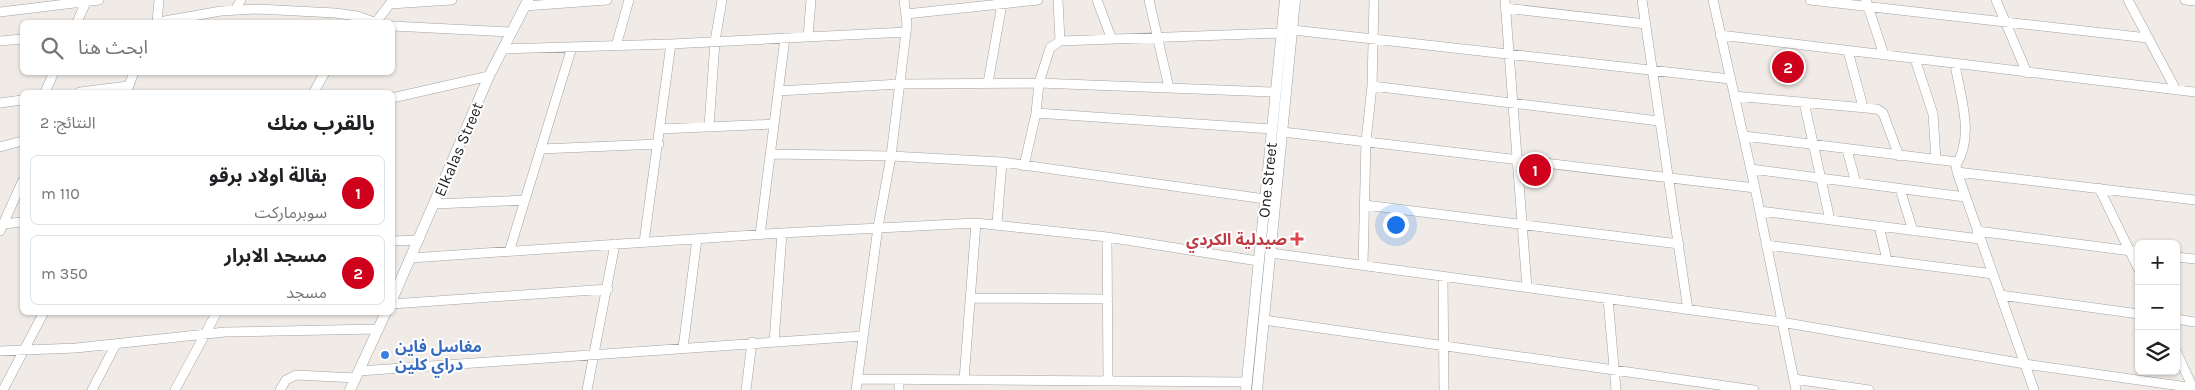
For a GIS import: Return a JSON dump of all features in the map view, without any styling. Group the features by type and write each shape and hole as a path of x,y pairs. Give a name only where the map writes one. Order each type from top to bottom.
{"street":[{"path":"0,12 99,0"},
{"path":"158,20 159,0"},
{"path":"235,10 240,0"},
{"path":"377,20 391,2 452,0"},
{"path":"527,3 607,0"},
{"path":"616,46 629,0"},
{"path":"709,127 715,41 722,0"},
{"path":"808,37 811,0"},
{"path":"856,390 900,84 906,32 904,0"},
{"path":"906,14 1038,0"},
{"path":"1058,0 1060,41"},
{"path":"1097,0 1112,40"},
{"path":"1149,0 1169,88"},
{"name":"One Street","path":"1285,0 1290,23"},
{"name":"One Street","path":"1246,386 1271,253 1284,132 1290,23 1295,0"},
{"path":"1363,265 1366,142 1372,86 1374,0"},
{"path":"1642,0 1688,310"},
{"path":"1713,0 1756,188 1780,322 1796,390"},
{"path":"1810,0 1867,4 2148,38"},
{"path":"1996,0 2027,73"},
{"path":"2128,0 2176,90"},
{"path":"2186,0 2195,1"},
{"path":"78,20 87,1"},
{"name":"Elkalas Street","path":"395,293 489,76 527,3"},
{"path":"988,83 1002,4"},
{"path":"1527,288 1505,4 1646,24"},
{"path":"1867,4 1884,55"},
{"path":"171,20 235,10 257,9 312,11 364,20"},
{"path":"1290,23 1373,38 1730,79"},
{"name":"One Street","path":"1257,390 1264,320 1260,304 1258,261 1282,33 1290,23"},
{"path":"395,26 512,32"},
{"path":"503,49 672,44 906,32"},
{"path":"1024,166 1036,113 1039,83 1050,48 1060,41 1158,39 1282,33"},
{"path":"1720,35 2195,92"},
{"path":"760,235 772,154 785,38"},
{"path":"0,41 20,39"},
{"path":"644,242 672,44"},
{"path":"509,252 572,47"},
{"path":"1848,51 1863,107"},
{"path":"1916,59 1933,114 1936,160"},
{"path":"1955,64 1966,132 1963,154 1957,167 1966,198 2034,390"},
{"path":"46,90 53,75"},
{"path":"111,90 127,89 133,75"},
{"path":"315,90 323,75"},
{"path":"395,97 489,76"},
{"path":"778,91 900,84 1039,83 1275,92"},
{"path":"1372,86 1659,121"},
{"path":"1734,96 1881,110 1899,156"},
{"path":"0,103 20,100"},
{"path":"1804,102 1830,220"},
{"path":"1036,113 1272,129"},
{"path":"660,129 774,124"},
{"path":"1284,132 1756,188"},
{"path":"1744,136 1936,160 1957,167 2195,200"},
{"path":"0,147 20,142"},
{"path":"541,149 659,144"},
{"path":"1847,150 1856,183"},
{"path":"772,154 891,156 1002,162 1265,199"},
{"path":"996,224 1002,162"},
{"path":"1751,169 1966,198"},
{"path":"2,227 20,186"},
{"path":"2099,188 2134,251"},
{"path":"1900,189 1913,231"},
{"path":"435,204 525,200"},
{"path":"1365,205 1522,222 1679,244"},
{"path":"1760,211 1913,231 1979,235 2134,251"},
{"path":"2,227 20,222"},
{"path":"964,380 976,222"},
{"path":"411,258 782,232 976,222 1106,237 1258,261"},
{"path":"1879,226 1887,260"},
{"path":"774,342 782,232"},
{"path":"1106,237 1108,381"},
{"path":"683,348 697,239"},
{"path":"395,241 419,240"},
{"path":"587,390 608,290 615,244"},
{"path":"1766,244 1993,274"},
{"path":"1271,253 1780,322 2025,364 2194,388"},
{"path":"2180,257 2195,259"},
{"path":"1443,277 1444,390"},
{"path":"395,304 608,290"},
{"path":"2000,295 2135,313"},
{"path":"970,298 1108,298"},
{"path":"1608,299 1616,390"},
{"path":"3,384 25,351 43,315"},
{"path":"174,390 215,315"},
{"path":"350,390 385,315"},
{"path":"1264,320 1754,390"},
{"path":"2180,320 2195,322"},
{"path":"0,351 25,351 116,344 205,334 378,330"},
{"path":"280,390 290,376 296,375 358,375 752,342 863,336"},
{"path":"746,390 752,342"},
{"path":"92,390 116,344"},
{"path":"2180,359 2194,388"},
{"path":"858,379 899,385 964,380 1022,385 1108,381 1246,386"},
{"path":"1794,379 1869,390"}],"place":[{"name":"مسجد الابرار","path":"1788,67"},
{"name":"بقالة اولاد برقو","path":"1535,170"},
{"name":"صيدلية الكردي","path":"1297,239"},
{"name":"مغاسل فاين دراي كلين","path":"385,355"}]}
